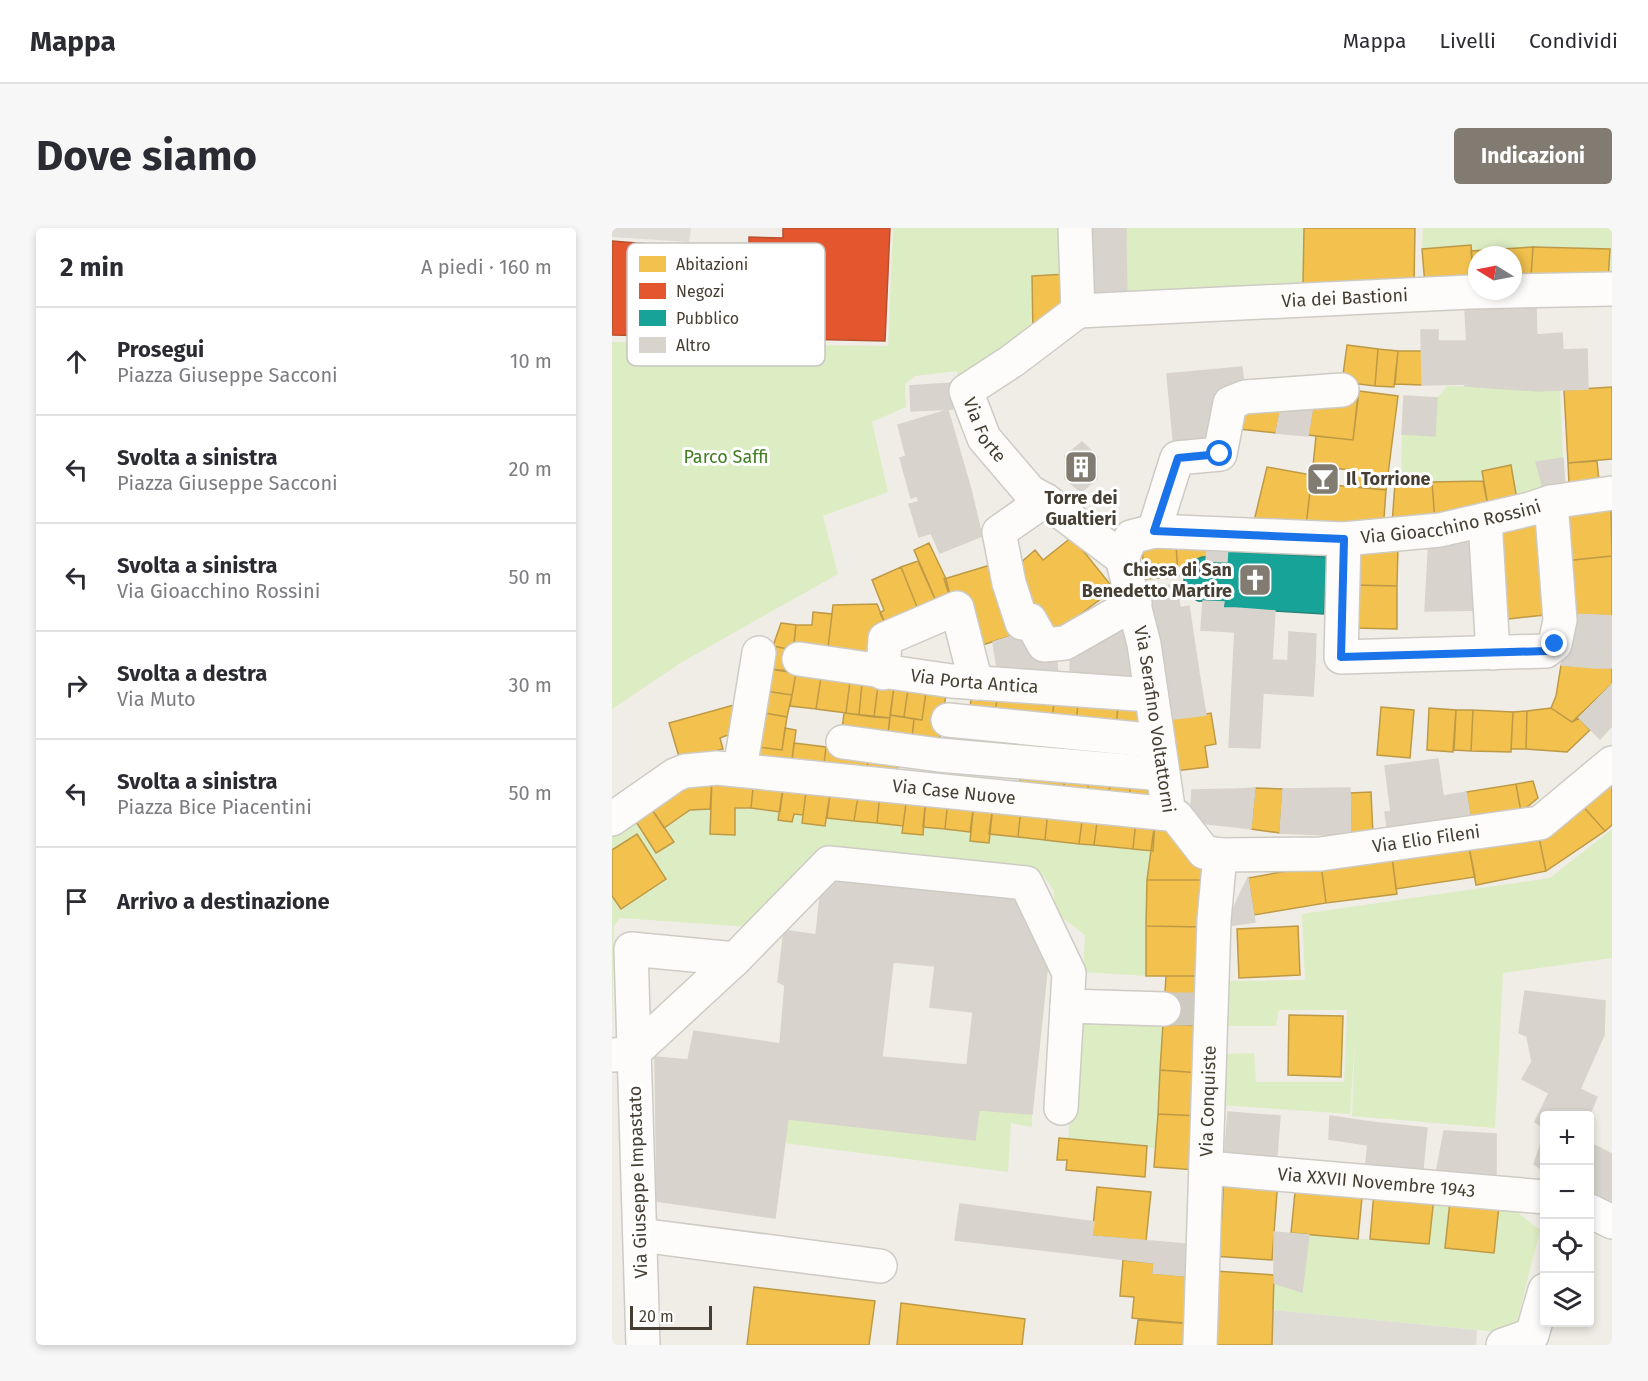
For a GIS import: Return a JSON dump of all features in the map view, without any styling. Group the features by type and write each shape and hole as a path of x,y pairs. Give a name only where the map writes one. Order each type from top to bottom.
{"street":[{"path":"1075,228 1078,311"},
{"name":"Via dei Bastioni","path":"1078,311 1470,292 1612,289"},
{"name":"Via Forte","path":"1078,311 1012,361 966,391 984,438 1030,492 1045,500 1122,558"},
{"path":"1154,531 1178,458 1220,454 1230,403 1245,397 1342,390"},
{"name":"Via Gioacchino Rossini","path":"1122,558 1131,537 1154,531 1344,539 1440,530 1551,502 1612,493"},
{"path":"1045,500 999,532 1010,584 1022,623 1030,620 1044,645 1065,643 1135,603"},
{"path":"1344,539 1341,657 1546,651 1555,644 1560,620 1551,502"},
{"path":"1485,520 1493,653"},
{"name":"Via Serafino Voltattorni","path":"1122,558 1135,603 1168,814 1176,816 1204,852 1220,855"},
{"path":"883,673 885,639 957,608 964,682 948,720 939,755 934,791"},
{"path":"1065,643 1066,689"},
{"path":"740,769 759,653"},
{"name":"Via Porta Antica","path":"799,659 883,673 964,682 1151,695"},
{"path":"948,720 1158,741"},
{"path":"843,742 939,755 1163,774"},
{"name":"Via Elio Fileni","path":"1220,855 1320,854 1540,823 1612,763"},
{"name":"Via Case Nuove","path":"612,819 664,781 685,771 717,768 1168,814"},
{"name":"Via Conquiste","path":"1200,1345 1214,920 1220,855"},
{"path":"622,1055 735,958 829,863 1026,883 1069,973 1061,1108"},
{"name":"Via Giuseppe Impastato","path":"643,1345 640,1235 622,1055 631,949 735,958"},
{"path":"1068,994 1165,998"},
{"name":"Via XXVII Novembre 1943","path":"1207,1168 1540,1197"},
{"path":"1594,1213 1612,1222"},
{"path":"640,1235 880,1266"},
{"path":"1489,1345 1532,1335 1540,1307"}],"green space":[{"name":"Parco Saffi","path":"893,228 1067,228 1068,274 1032,276 1033,334 958,383 957,371 915,376 905,384 906,407 872,422 888,492 823,516 838,574 682,662 612,709 612,342 627,342 627,366 825,366 825,345 888,346"},
{"path":"1126,228 1304,228 1303,294 1127,301"},
{"path":"1423,228 1612,228 1612,282 1608,281 1609,249 1471,245 1422,249"},
{"path":"1447,386 1560,390 1563,458 1536,462 1543,491 1517,496 1510,465 1482,471 1483,481 1401,483 1402,434 1435,436 1437,398"},
{"path":"735,808 780,812 779,820 792,822 794,814 803,815 802,823 824,826 826,817 903,826 903,833 922,835 923,827 970,832 970,841 988,843 989,834 1153,851 1147,880 1146,976 1083,972 1085,935 1054,911 1054,891 1042,874 815,852 751,927 620,918 614,926 612,1026 612,831 633,817 656,853 674,842 664,828 690,810 710,809 710,834 734,835"},
{"path":"1612,829 1612,958 1503,973 1495,1128 1352,1116 1355,1038 1350,1114 1220,1105 1223,1054 1254,1053 1256,1082 1344,1082 1347,1010 1279,1010 1276,1026 1222,1026 1223,981 1305,980 1302,914 1550,878"},
{"path":"1077,1024 1163,1024 1155,1148 1068,1139"},
{"path":"979,1110 1032,1114 1032,1127 1011,1123 1008,1172 784,1143 788,1119 975,1140"},
{"path":"1434,1197 1504,1202 1540,1230 1516,1326 1499,1332 1273,1310 1274,1283 1302,1292 1309,1235 1429,1244"}],"shaded area":[{"path":"612,228 691,228 689,242 612,237"},
{"path":"1273,1310 1477,1330 1476,1345 1272,1345"}],"building: Abitazioni":[{"path":"1304,228 1415,228 1414,285 1303,284"},
{"path":"1471,245 1468,246 1468,281 1425,285 1422,249"},
{"path":"1533,247 1531,277 1522,278 1522,248"},
{"path":"1533,247 1610,249 1608,281 1531,277"},
{"path":"1068,274 1069,304 1033,334 1032,276"},
{"path":"1347,345 1378,349 1375,386 1342,382"},
{"path":"1378,349 1398,351 1394,387 1375,386"},
{"path":"1398,351 1422,351 1422,385 1395,384"},
{"path":"1612,387 1612,459 1568,463 1564,390"},
{"path":"1359,391 1398,396 1386,490 1348,486 1350,470 1313,466 1316,436 1353,440"},
{"path":"1315,394 1358,395 1353,440 1308,435"},
{"path":"1283,396 1276,433 1229,428 1235,404"},
{"path":"1597,461 1599,481 1569,483 1568,463"},
{"path":"1511,465 1517,500 1488,506 1482,471"},
{"path":"1267,467 1312,475 1306,526 1254,521"},
{"path":"1483,481 1489,511 1435,522 1432,482"},
{"path":"1432,482 1435,522 1392,525 1395,483"},
{"path":"1311,483 1386,490 1383,532 1306,526"},
{"path":"1611,509 1612,556 1564,561 1560,513"},
{"path":"1544,520 1554,614 1500,620 1489,526"},
{"path":"1072,537 1114,589 1058,631 1032,609 1017,566 1035,550 1043,560"},
{"path":"929,543 946,579 952,603 939,608 914,550"},
{"path":"1176,543 1207,544 1207,557 1190,562 1178,577"},
{"path":"1176,543 1178,577 1144,579 1142,546"},
{"path":"1351,544 1398,545 1397,586 1351,585"},
{"path":"1612,556 1612,616 1567,614 1564,561"},
{"path":"918,561 939,608 921,617 901,567"},
{"path":"997,563 1020,633 976,647 952,603 944,579"},
{"path":"901,567 921,617 888,630 880,613 884,610 872,580"},
{"path":"1355,585 1397,586 1397,629 1354,628"},
{"path":"877,604 888,630 875,661 827,657 833,605"},
{"path":"813,612 832,614 827,657 793,653 796,625 812,625"},
{"path":"781,623 796,625 793,650 773,646"},
{"path":"773,646 793,650 789,671 762,668"},
{"path":"1561,665 1612,668 1612,684 1572,722 1551,708 1556,696"},
{"path":"762,668 796,673 792,695 758,690"},
{"path":"796,673 821,677 816,709 790,706"},
{"path":"821,677 850,681 846,713 816,709"},
{"path":"850,681 862,683 859,715 846,713"},
{"path":"862,683 878,685 874,717 859,715"},
{"path":"878,685 894,687 890,718 874,717"},
{"path":"894,687 908,689 904,717 890,715"},
{"path":"908,689 926,692 922,720 904,717"},
{"path":"758,690 792,695 787,717 754,711"},
{"path":"972,690 998,693 994,720 969,717"},
{"path":"926,692 946,694 938,749 911,746 914,719 922,720"},
{"path":"998,693 1054,699 1052,726 994,720"},
{"path":"1054,699 1078,702 1076,728 1052,726"},
{"path":"1078,702 1118,705 1116,731 1076,728"},
{"path":"741,703 739,731 720,738 723,749 680,760 669,723"},
{"path":"1118,705 1143,707 1147,734 1116,731"},
{"path":"1381,707 1414,710 1410,758 1377,755"},
{"path":"1429,708 1456,710 1453,752 1427,750"},
{"path":"1551,708 1572,722 1579,718 1590,730 1567,752 1526,749 1527,711"},
{"path":"1456,710 1473,710 1471,751 1454,750"},
{"path":"1473,710 1513,712 1511,752 1471,751"},
{"path":"754,711 787,717 782,750 750,746"},
{"path":"1527,711 1526,749 1511,749 1513,712"},
{"path":"844,713 890,718 887,743 841,737"},
{"path":"1211,713 1216,744 1205,746 1208,767 1175,771 1167,720"},
{"path":"890,715 914,719 911,746 887,743"},
{"path":"785,728 796,730 791,768 748,763 750,746 782,750"},
{"path":"794,743 826,747 823,772 791,768"},
{"path":"826,747 869,752 866,777 823,772"},
{"path":"869,752 899,756 896,781 866,777"},
{"path":"1021,768 1065,772 1063,797 1019,794"},
{"path":"1065,772 1089,774 1087,800 1063,797"},
{"path":"1089,774 1111,776 1108,802 1087,800"},
{"path":"1612,775 1612,825 1605,831 1580,803"},
{"path":"1111,776 1131,778 1129,804 1108,802"},
{"path":"712,778 754,779 751,808 735,808 735,835 710,834"},
{"path":"712,778 710,809 690,810 664,828 649,805 687,780"},
{"path":"1131,778 1154,779 1151,806 1129,804"},
{"path":"754,779 784,781 780,812 751,808"},
{"path":"784,781 807,784 803,815 794,814 792,822 778,820"},
{"path":"1533,781 1538,798 1521,812 1516,784"},
{"path":"807,784 831,787 825,826 802,823"},
{"path":"1516,784 1521,812 1471,821 1466,792"},
{"path":"831,787 859,790 854,821 827,818"},
{"path":"1255,788 1283,789 1280,833 1251,829"},
{"path":"859,790 880,793 877,823 854,821"},
{"path":"1371,792 1373,835 1351,836 1350,793"},
{"path":"880,793 907,796 903,826 877,823"},
{"path":"907,796 926,797 923,835 902,833"},
{"path":"926,797 948,800 945,829 923,827"},
{"path":"948,800 974,803 970,832 945,829"},
{"path":"974,803 993,805 989,843 970,841"},
{"path":"1580,803 1605,831 1546,871 1538,833"},
{"path":"649,805 674,842 656,853 633,817"},
{"path":"993,805 1021,808 1018,837 989,834"},
{"path":"1021,808 1048,810 1045,840 1018,837"},
{"path":"1048,810 1083,813 1079,844 1045,840"},
{"path":"1083,813 1098,815 1094,845 1079,844"},
{"path":"1098,815 1136,820 1133,849 1094,845"},
{"path":"1136,820 1155,821 1153,851 1133,849"},
{"path":"1155,821 1167,822 1205,871 1205,880 1147,880"},
{"path":"1538,833 1546,871 1476,885 1469,847"},
{"path":"637,834 666,879 621,909 612,896 612,850"},
{"path":"1469,847 1475,877 1396,889 1392,857"},
{"path":"1392,857 1397,894 1326,903 1321,865"},
{"path":"1321,865 1326,903 1254,915 1248,878"},
{"path":"1147,880 1205,880 1204,927 1146,926"},
{"path":"1146,926 1204,927 1204,976 1146,976"},
{"path":"1298,926 1300,975 1239,978 1237,929"},
{"path":"1166,976 1204,976 1203,1026 1163,1024"},
{"path":"1289,1015 1343,1016 1341,1077 1288,1075"},
{"path":"1163,1024 1203,1026 1201,1073 1160,1070"},
{"path":"1160,1070 1201,1073 1200,1116 1158,1114"},
{"path":"1158,1114 1200,1116 1197,1170 1154,1167"},
{"path":"1059,1138 1147,1146 1145,1177 1066,1170 1067,1160 1057,1160"},
{"path":"1224,1177 1278,1179 1272,1260 1212,1256 1214,1230 1221,1229"},
{"path":"1296,1182 1363,1187 1358,1239 1291,1233"},
{"path":"1097,1187 1151,1192 1146,1241 1092,1236"},
{"path":"1374,1191 1434,1197 1429,1244 1370,1239"},
{"path":"1450,1201 1499,1206 1494,1253 1445,1248"},
{"path":"1123,1260 1154,1263 1153,1273 1195,1277 1193,1324 1132,1318 1134,1297 1120,1296"},
{"path":"1215,1271 1274,1275 1272,1345 1212,1345"},
{"path":"754,1287 875,1301 869,1345 747,1345"},
{"path":"901,1303 1025,1319 1022,1345 897,1345"},
{"path":"1138,1320 1193,1324 1191,1345 1135,1345"}],"building: Negozi":[{"path":"783,228 890,228 885,341 825,340 825,243 749,243 749,237 783,238"},
{"path":"612,241 637,243 627,243 627,335 612,335"},
{"name":"Il Torrione","path":"1313,466 1336,469 1335,485 1311,483"}],"building: Pubblico":[{"name":"Chiesa di San Benedetto Martire","path":"1227,551 1327,557 1324,614 1223,608 1224,602 1198,601 1191,597 1184,584 1184,576 1190,562 1207,557 1206,561 1227,562"}],"building: Altro":[{"path":"1083,228 1126,228 1126,251 1083,251"},
{"path":"1083,251 1126,251 1127,301 1084,302"},
{"path":"1536,305 1538,391 1464,386 1469,384 1465,309"},
{"path":"1421,330 1438,330 1438,341 1467,341 1469,384 1422,385"},
{"path":"1562,333 1563,350 1587,349 1588,389 1538,391 1536,335"},
{"path":"1242,367 1245,394 1217,444 1174,448 1167,374"},
{"path":"951,383 953,409 911,411 910,386"},
{"path":"1315,394 1308,436 1276,433 1283,396"},
{"path":"1404,396 1437,398 1435,436 1402,434"},
{"path":"948,410 971,490 919,502 917,496 911,498 900,458 906,456 898,425"},
{"name":"Torre dei Gualtieri","path":"1082,442 1097,456 1097,479 1081,492 1065,479 1065,456"},
{"path":"1563,458 1565,488 1544,492 1536,462"},
{"path":"971,490 982,536 940,553 931,533 919,537 909,504"},
{"path":"1470,532 1484,610 1425,611 1429,539"},
{"path":"1208,541 1228,542 1227,562 1206,561"},
{"path":"1176,584 1180,607 1149,613 1146,589"},
{"path":"1203,601 1224,602 1223,608 1236,608 1235,632 1201,630"},
{"path":"1189,606 1199,673 1161,679 1149,613"},
{"path":"1236,608 1275,611 1272,660 1315,662 1313,696 1263,693 1260,748 1229,747"},
{"path":"1567,614 1597,615 1596,654 1563,651"},
{"path":"1597,615 1612,616 1612,655 1596,654"},
{"path":"1125,628 1136,690 1106,688 1097,633"},
{"path":"1031,630 1056,651 1058,677 999,681 993,642"},
{"path":"1289,632 1316,634 1315,662 1288,660"},
{"path":"1097,633 1102,666 1070,665 1071,648"},
{"path":"1563,651 1596,654 1595,668 1561,665"},
{"path":"1596,654 1612,655 1612,668 1595,668"},
{"path":"1070,665 1102,666 1106,688 1071,685"},
{"path":"1199,673 1206,715 1167,720 1161,679"},
{"path":"1612,684 1612,726 1600,739 1579,718"},
{"path":"1438,759 1447,824 1388,833 1385,812 1391,812 1385,766"},
{"path":"1255,788 1251,829 1236,827 1239,789"},
{"path":"1350,788 1351,836 1280,833 1283,789"},
{"path":"1239,789 1236,827 1190,822 1192,790"},
{"path":"1466,792 1471,821 1447,824 1443,796"},
{"path":"831,877 1015,900 1048,962 1032,1114 979,1110 975,1140 788,1119 775,1218 657,1201 655,1057 688,1060 694,1031 780,1044 785,985 778,982 784,930 816,935 821,889","holes":["893,962 935,966 930,1007 973,1012 967,1065 882,1057"]},
{"path":"1248,878 1255,922 1226,926 1238,898"},
{"path":"1525,991 1605,1001 1604,1035 1580,1089 1597,1097 1591,1111 1540,1111 1549,1093 1522,1079 1532,1062 1527,1036 1519,1033"},
{"path":"1228,1112 1280,1116 1276,1167 1224,1162"},
{"path":"1540,1112 1540,1125 1535,1122"},
{"path":"1330,1116 1370,1122 1367,1145 1329,1139"},
{"path":"1370,1122 1427,1128 1422,1178 1365,1172"},
{"path":"1444,1131 1496,1134 1496,1186 1435,1180"},
{"path":"1594,1145 1612,1154 1612,1208 1594,1199"},
{"path":"1540,1147 1540,1168 1534,1164"},
{"path":"960,1204 1094,1222 1092,1236 1196,1245 1195,1277 1153,1273 1154,1263 955,1240"},
{"path":"1274,1232 1309,1235 1302,1292 1274,1283"}],"tunnel":[{"path":"1164,1009 1213,1009"}],"place":[{"name":"Torre dei Gualtieri","path":"1081,467"},
{"name":"Il Torrione","path":"1323,479"},
{"name":"Chiesa di San Benedetto Martire","path":"1255,580"}],"route":[{"path":"1220,454 1178,458 1154,531 1344,539 1341,657 1546,651 1555,644"}]}
